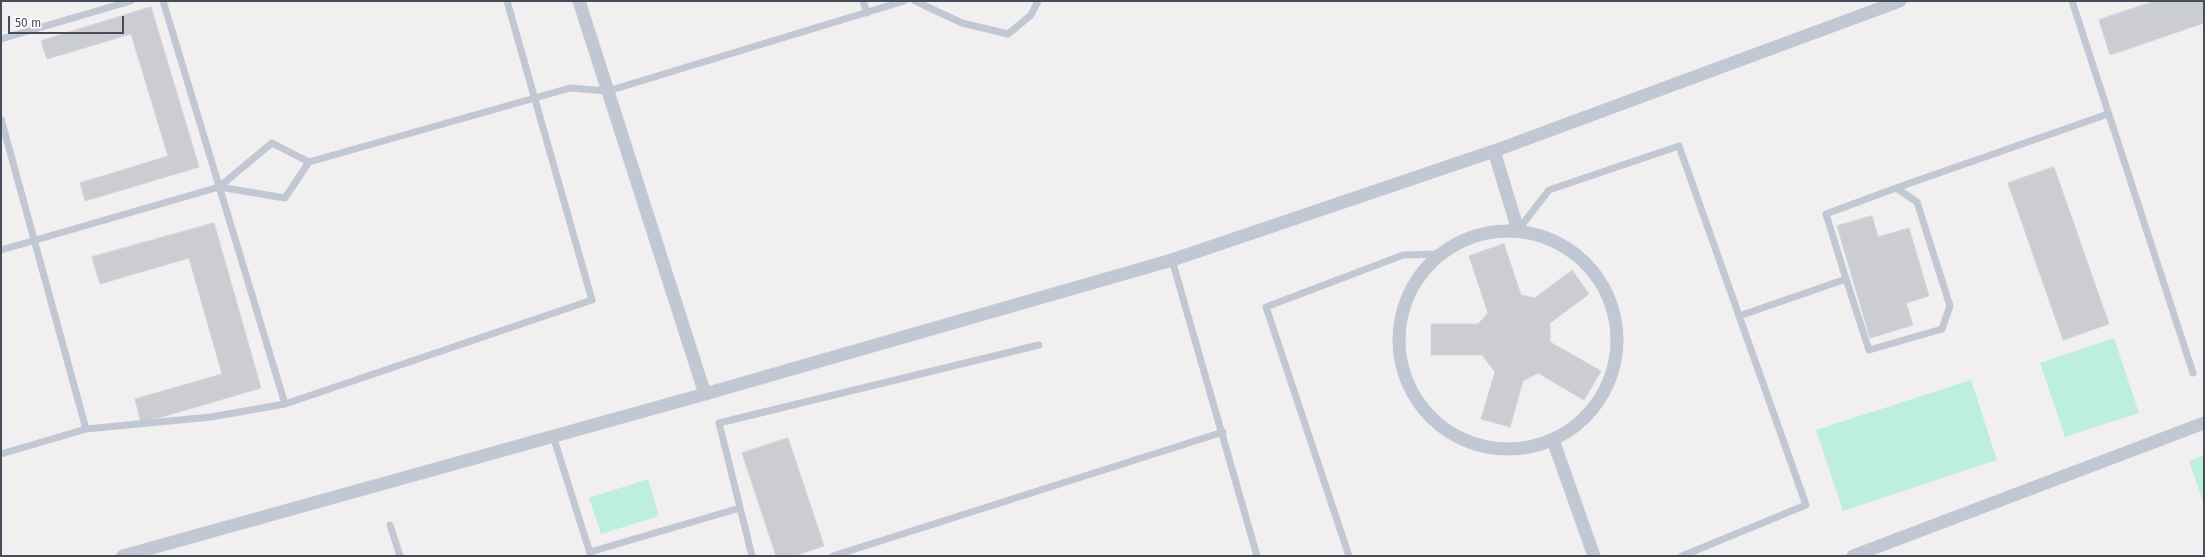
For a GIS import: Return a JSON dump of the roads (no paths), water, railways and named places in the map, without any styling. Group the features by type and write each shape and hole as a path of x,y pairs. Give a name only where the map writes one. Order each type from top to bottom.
{"street":[{"path":"579,1 705,394"},
{"path":"123,556 705,394 1172,260 1494,151 1900,1"},
{"path":"1494,151 1518,230"},
{"path":"1518,230 1560,243 1578,256 1594,272 1606,290 1614,311 1617,333 1616,355 1611,377 1602,397 1588,415 1572,429 1553,440 1528,448 1508,449 1476,445 1452,434 1431,418 1415,397 1404,373 1399,347 1400,321 1408,296 1421,273 1439,254 1463,239 1490,231 1518,230"},
{"path":"1853,556 2204,423"},
{"path":"1553,440 1594,556"}],"lane":[{"path":"1,39 131,1"},
{"path":"163,1 285,404"},
{"path":"1,454 86,429 211,417 285,404 592,300 507,1"},
{"path":"863,1 867,12"},
{"path":"219,187 285,198 309,162 570,88 608,91 904,1"},
{"path":"915,1 962,23 1008,34 1031,16 1038,1"},
{"path":"2072,1 2193,373"},
{"path":"1896,188 1916,202 1950,306 1942,329 1869,350 1826,214 1896,188 2108,114"},
{"path":"1,119 86,429"},
{"path":"1,250 219,187 272,143 309,162"},
{"path":"1518,230 1549,190 1679,146 1806,505 1682,556"},
{"path":"1349,556 1266,307 1403,255 1439,254"},
{"path":"1172,260 1223,432 1257,556"},
{"path":"1739,316 1846,279"},
{"path":"752,556 719,423 1039,345"},
{"path":"833,556 1223,432"},
{"path":"553,436 590,554 740,508"},
{"path":"390,525 400,556"}]}
